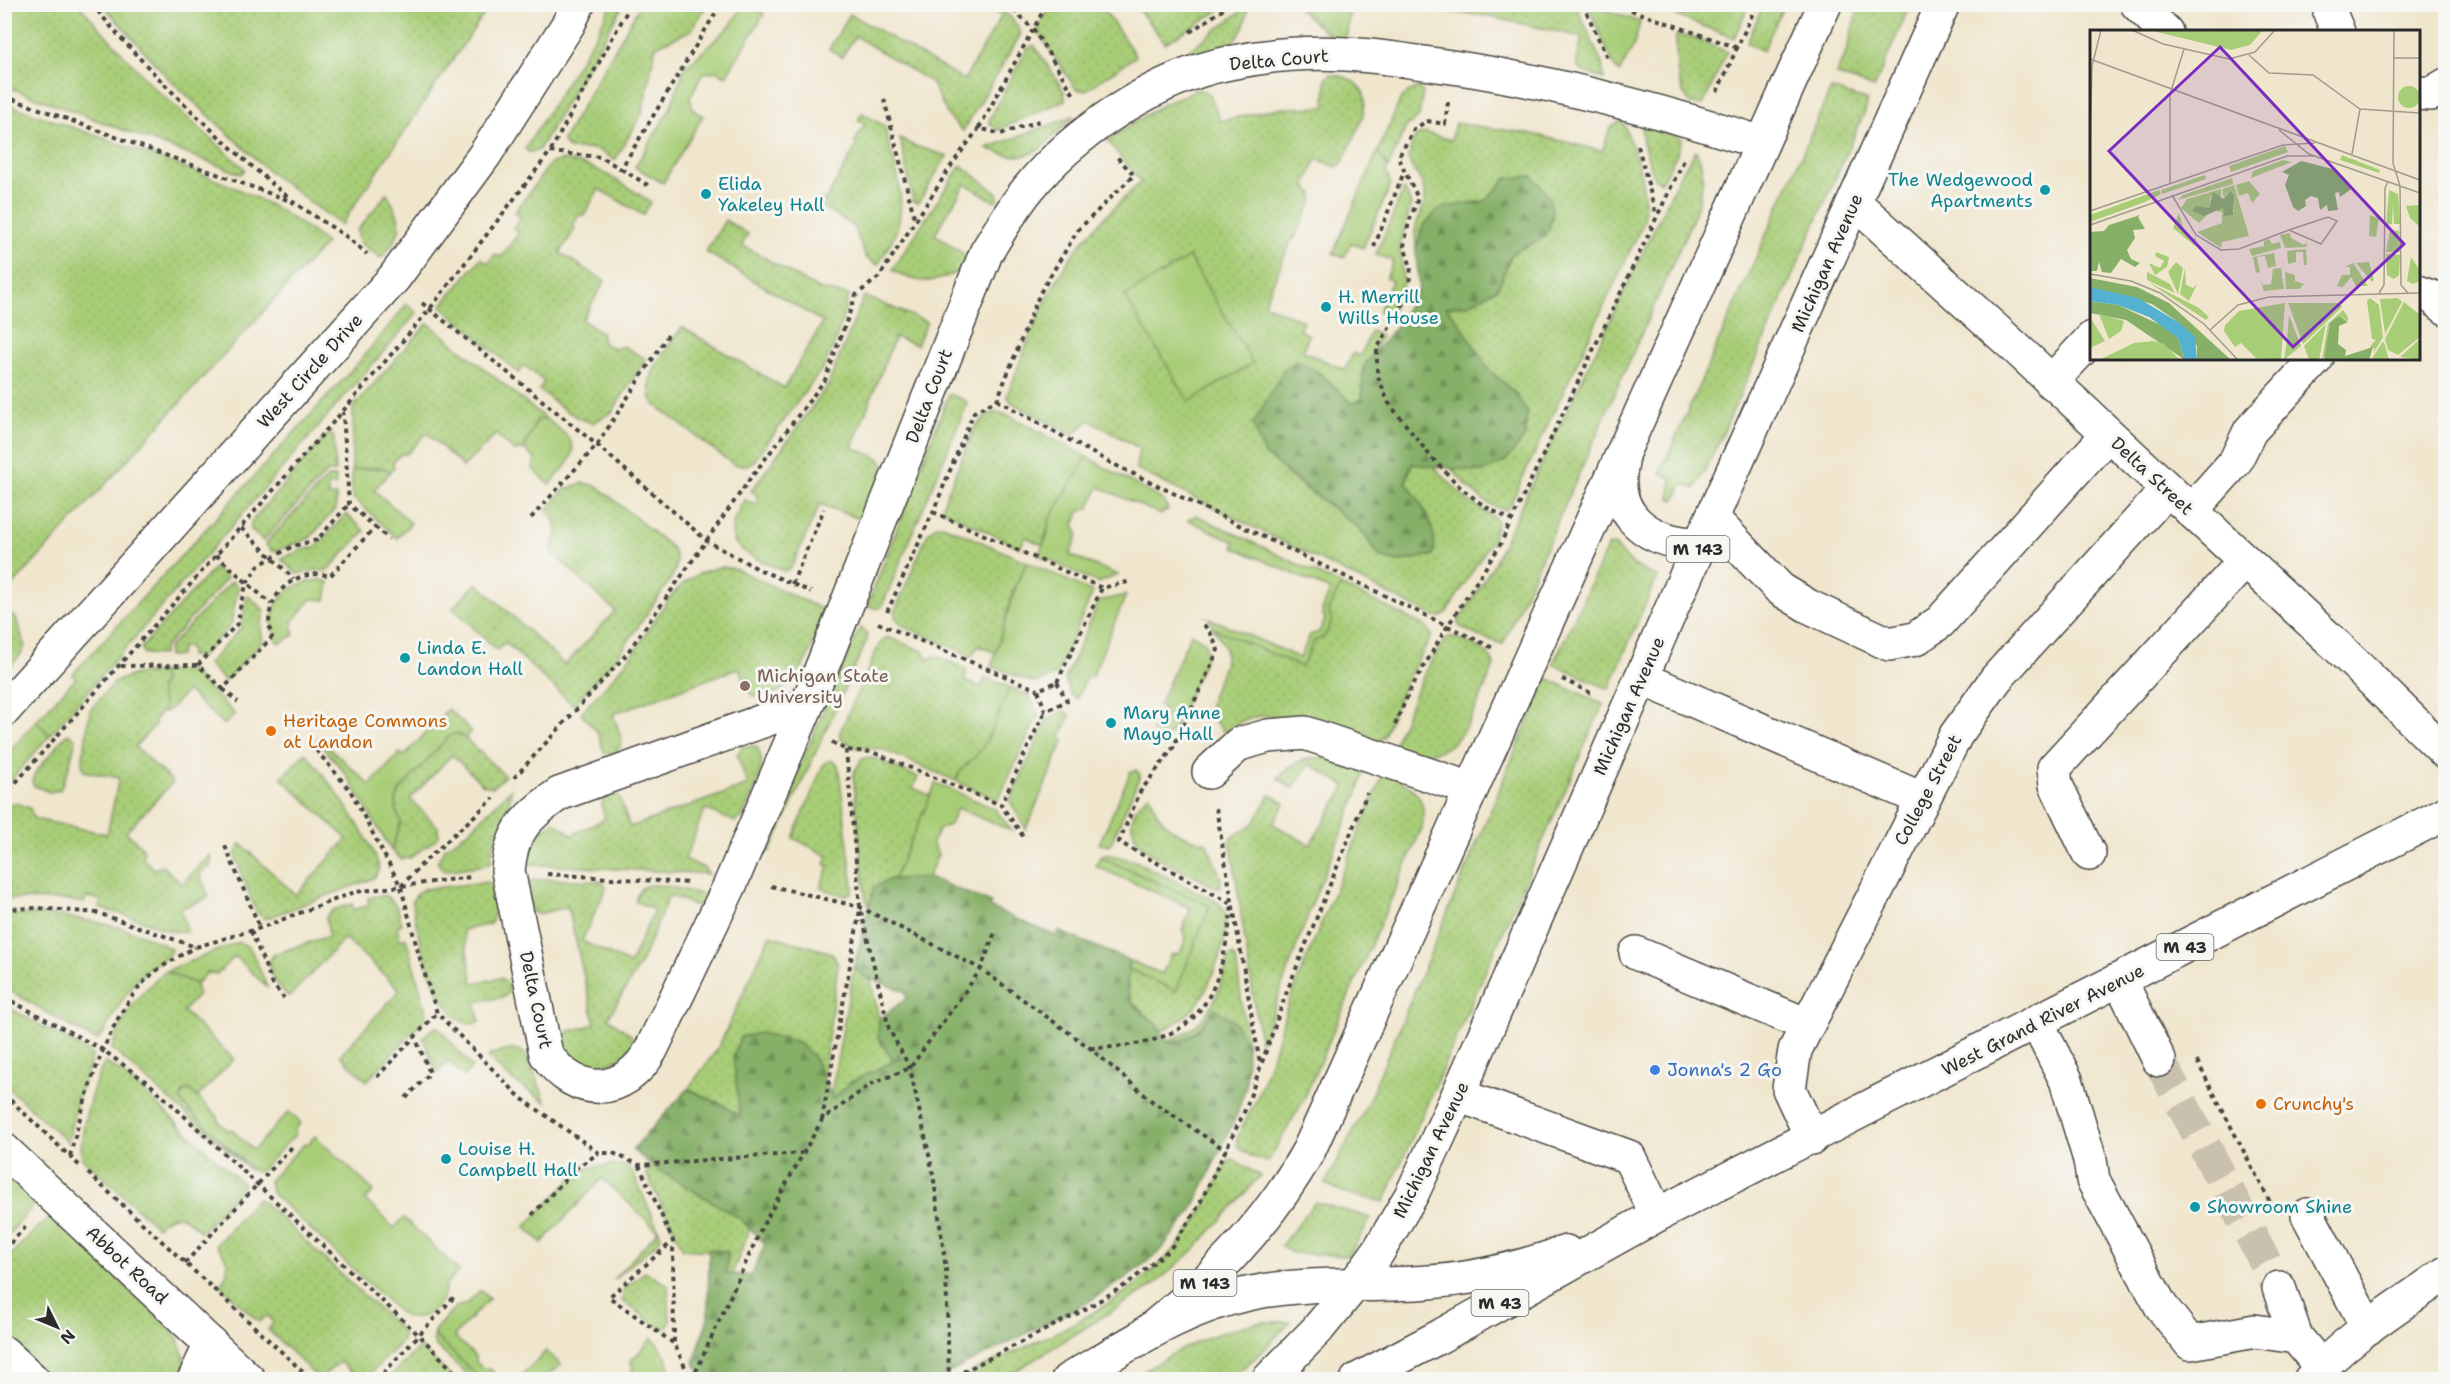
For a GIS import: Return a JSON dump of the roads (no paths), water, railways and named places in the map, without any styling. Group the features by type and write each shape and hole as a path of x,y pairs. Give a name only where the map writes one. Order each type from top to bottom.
{"main road":[{"name":"West Circle Drive","path":"4,710 394,278 484,156 569,23 578,4"},
{"name":"M 143","path":"1135,1342 1179,1307 1224,1264 1273,1208 1291,1183 1325,1115 1625,453 1825,4"},
{"name":"Michigan Avenue","path":"1268,1380 1317,1329 1354,1285 1402,1213 1458,1095 1706,531 1943,4"},
{"path":"2138,4 2164,30"},
{"path":"2333,4 2331,13 2337,30"},
{"name":"Delta Court","path":"807,705 559,794 534,812 518,832 509,853 508,872 546,1054 555,1068 566,1077 580,1084 610,1085 624,1080 644,1062 730,885 807,705 986,253 1007,217 1029,188 1054,160 1091,128 1132,102 1158,89 1227,63 1282,56 1346,54 1509,76 1626,101 1762,143"},
{"path":"2420,93 2431,93 2445,85"},
{"name":"Delta Street","path":"1854,203 2338,647 2445,753"},
{"path":"2420,293 2432,297 2445,308"},
{"path":"2051,382 2090,339"},
{"path":"2191,511 2235,462 2250,431 2315,360"},
{"path":"1625,453 1618,479 1619,491 1634,519 1648,532 1664,540 1682,544 1706,531 1780,590 1808,606 1889,644 1915,639 1940,621 2108,434"},
{"name":"College Street","path":"1812,1138 1789,1089 1795,1050 1956,735 1996,679 2167,490"},
{"path":"2089,854 2056,785 2054,768 2245,561"},
{"path":"1641,678 1922,799"},
{"path":"1209,772 1239,744 1268,736 1305,733 1472,789"},
{"name":"West Grand River Avenue","path":"1357,1380 1649,1219 1812,1138 2445,813"},
{"path":"1636,953 1807,1025"},
{"path":"2120,980 2159,1060"},
{"path":"2037,1023 2066,1080 2090,1160 2093,1180 2161,1306 2190,1343 2255,1331 2296,1337"},
{"path":"1458,1095 1629,1157 1649,1219"},
{"name":"Abbot Road","path":"4,1150 249,1380"},
{"path":"2308,1215 2368,1328"},
{"name":"West Grand River Avenue","path":"1068,1380 1191,1311 1233,1297 1288,1287 1430,1282 1477,1275 1555,1255 1649,1219"},
{"path":"2279,1288 2296,1337 2315,1373 2368,1328 2445,1273"},
{"path":"194,1380 211,1344"},
{"path":"4,1353 33,1380"}],"tunnel":[{"path":"2159,1060 2279,1288"}],"place":[{"name":"The Wedgewood Apartments","path":"2045,190"},
{"name":"Elida Yakeley Hall","path":"706,194"},
{"name":"H. Merrill Wills House","path":"1326,307"},
{"name":"Linda E. Landon Hall","path":"405,658"},
{"name":"Michigan State University","path":"745,686"},
{"name":"Mary Anne Mayo Hall","path":"1111,723"},
{"name":"Heritage Commons at Landon","path":"271,731"},
{"name":"Jonna's 2 Go","path":"1655,1070"},
{"name":"Crunchy's","path":"2261,1104"},
{"name":"Louise H. Campbell Hall","path":"446,1159"},
{"name":"Showroom Shine","path":"2195,1207"}]}
